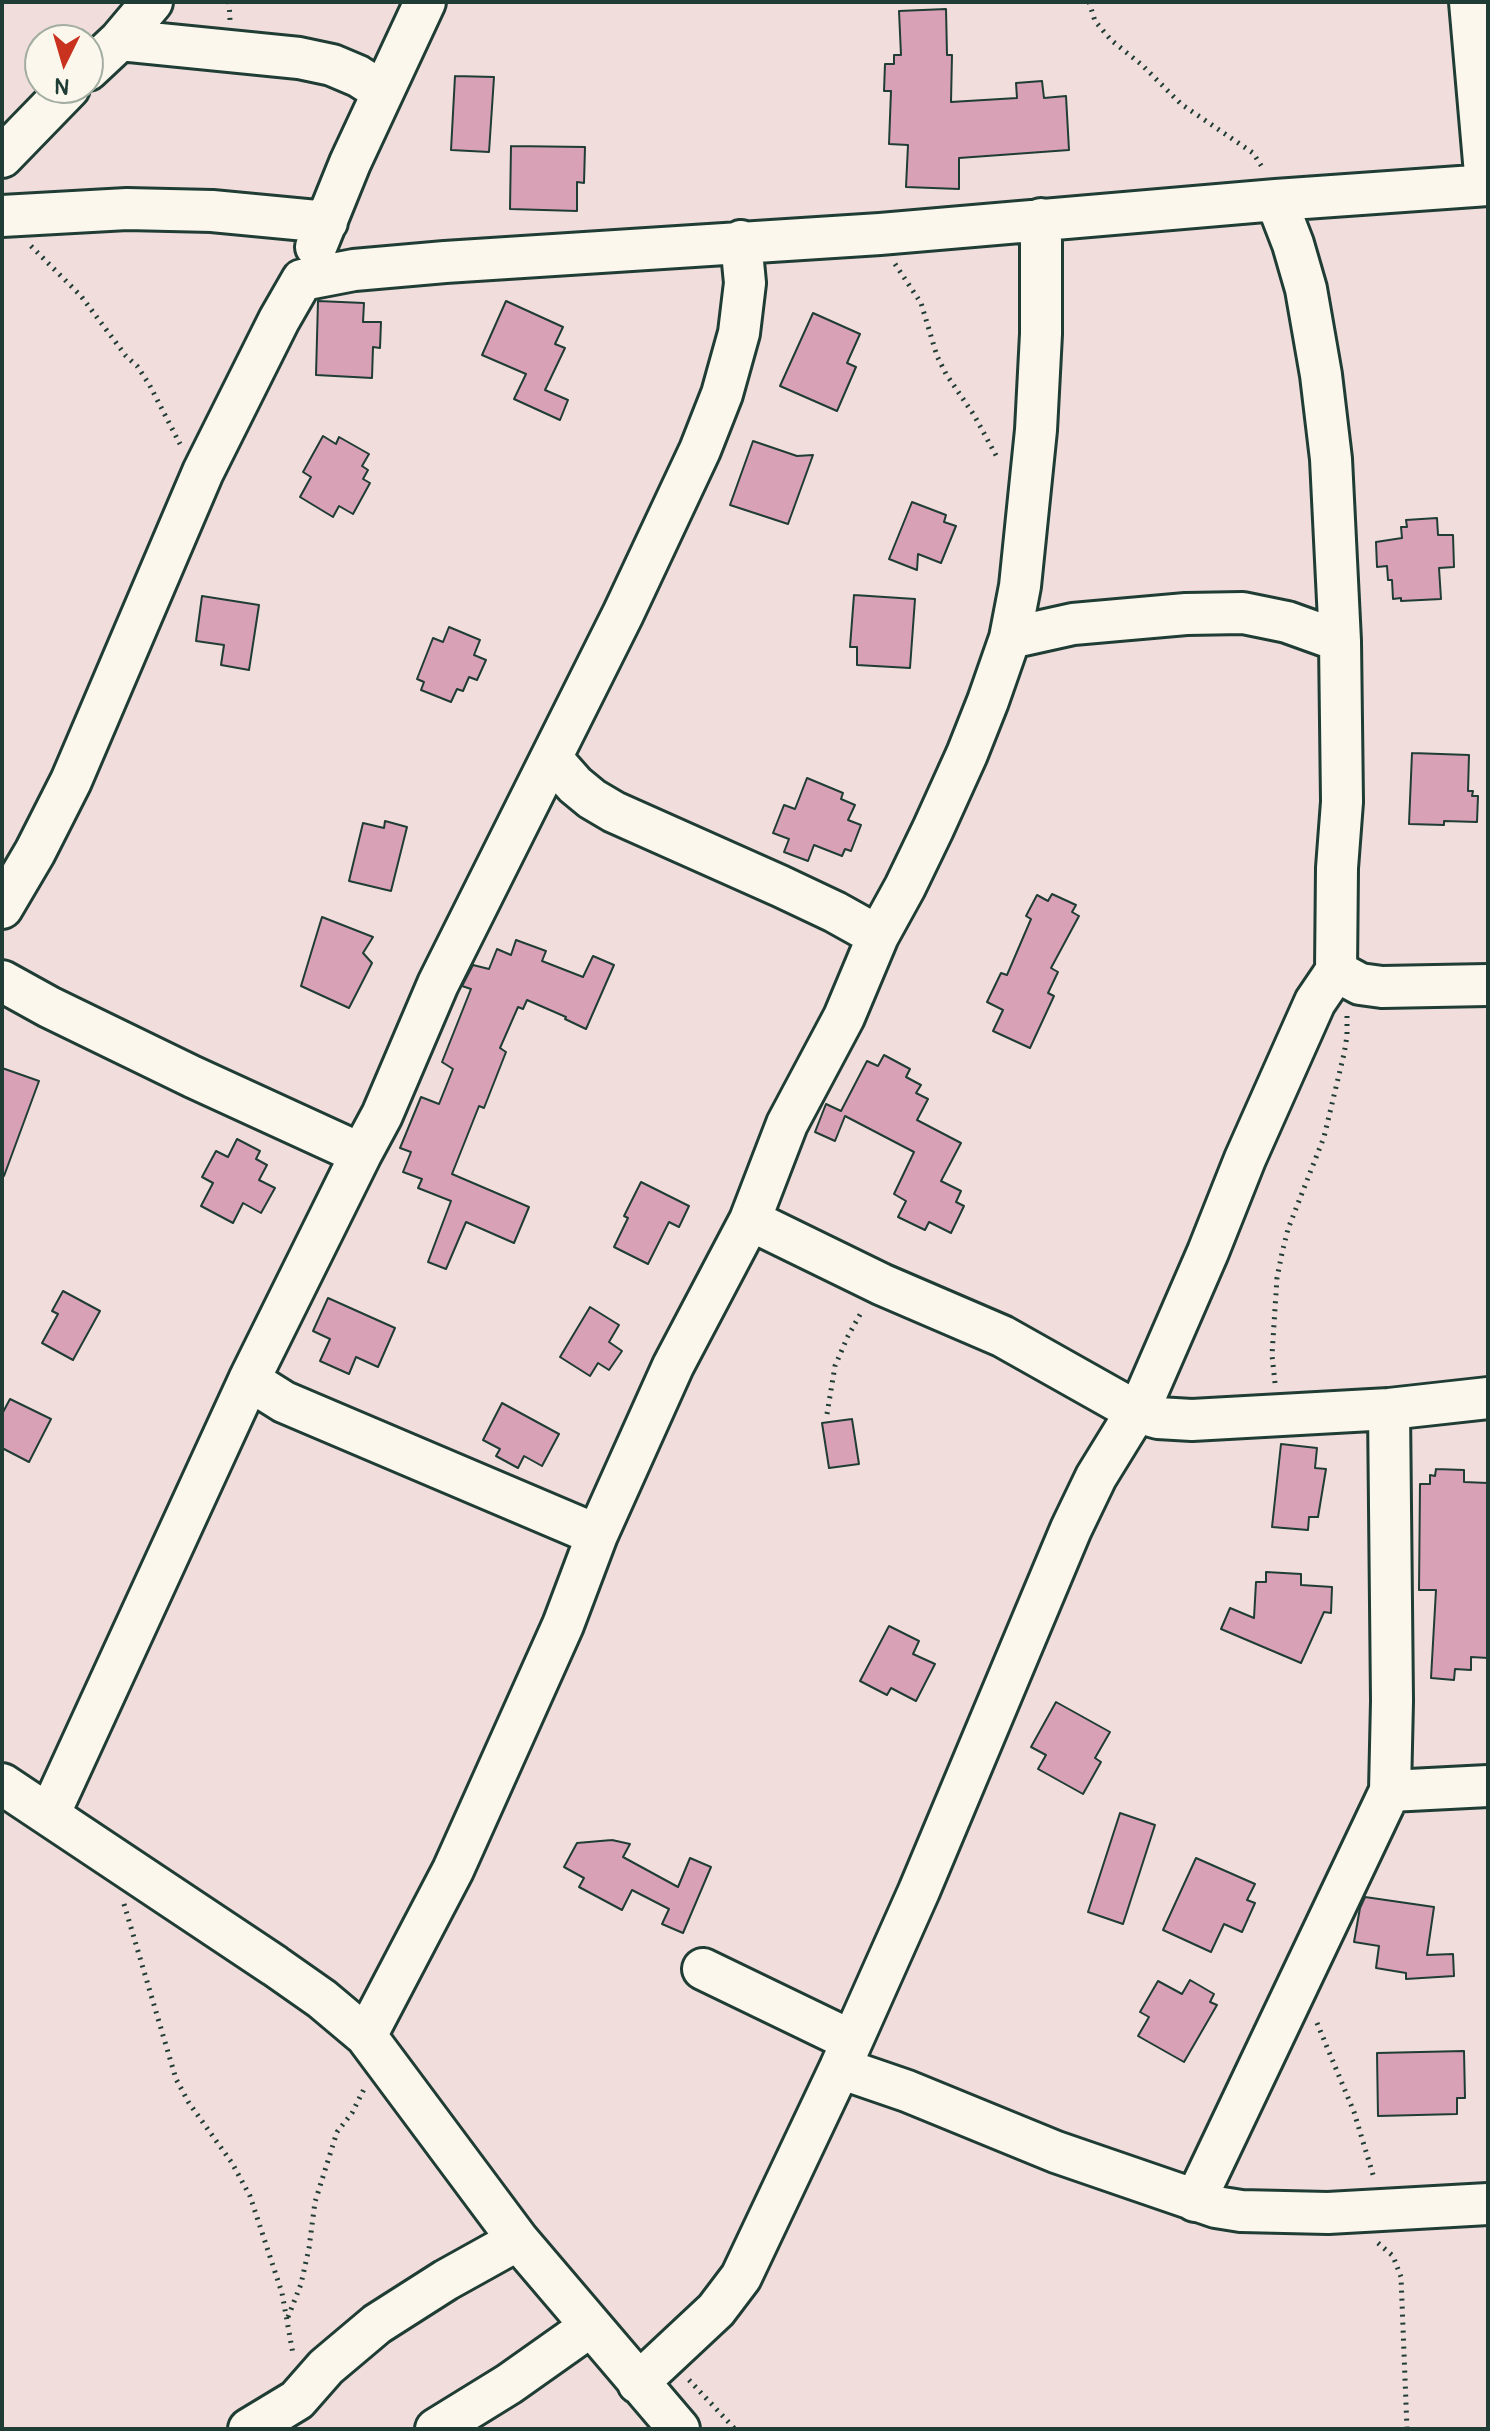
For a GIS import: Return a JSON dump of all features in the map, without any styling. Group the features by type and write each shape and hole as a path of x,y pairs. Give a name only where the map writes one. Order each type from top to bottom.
{"street":[{"path":"104,55 152,2"},
{"path":"2,908 71,781 203,472 302,280 350,163 425,2"},
{"path":"302,280 354,270 872,234 1487,185 1470,2"},
{"path":"120,40 299,58 332,65 358,76 383,92"},
{"path":"2,157 53,104"},
{"path":"638,2383 716,2310 741,2277 919,1891 1071,1529 1115,1443 1137,1412 1305,1024 1322,989 1336,971 1337,868 1342,802 1340,641 1331,459 1306,289 1276,200"},
{"path":"7,216 127,209 212,211 327,222"},
{"path":"372,2045 563,1625 597,1535 673,1366 750,1220 787,1124 844,1017 878,936 905,887 967,754 1010,638 1020,586 1036,430 1041,334 1041,219"},
{"path":"49,1815 249,1380 382,1115 438,984 552,759 694,464 722,394 739,333 745,283 741,241"},
{"path":"1020,586 1043,607 1073,624"},
{"path":"1010,638 1073,624 1186,614 1243,613 1287,622 1340,641"},
{"path":"552,759 575,785 614,812 780,886 878,936"},
{"path":"1336,971 1360,984 1382,987 1488,985"},
{"path":"2,981 193,1077 361,1154"},
{"path":"750,1220 881,1284 1002,1336 1137,1412 1158,1418 1192,1420 1389,1409 1488,1398"},
{"path":"249,1380 284,1402 597,1535"},
{"path":"1195,2201 1390,1791 1389,1409"},
{"path":"2,1784 287,1974 322,1999 372,2045 518,2240 679,2429"},
{"path":"1390,1791 1488,1786"},
{"path":"703,1969 907,2091 1056,2152 1195,2201 1241,2211 1328,2213 1488,2204"},
{"path":"249,2429 305,2414 326,2367 377,2324 446,2280 518,2240"},
{"path":"436,2429 509,2384 591,2326"}],"path":[{"path":"1089,2 1095,21 1111,40 1142,65 1181,104 1253,153 1263,166 1276,200"},
{"path":"7,216 23,237 81,296 137,366 176,439 203,472"},
{"path":"872,234 921,303 937,356 1003,468"},
{"path":"1283,1415 1272,1355 1277,1278 1288,1229 1324,1137 1347,1036 1345,1000 1336,971"},
{"path":"827,1414 838,1358 860,1314 881,1284"},
{"path":"121,1863 124,1908 146,1972 176,2079 244,2182 253,2206 288,2317 305,2414"},
{"path":"1300,1981 1354,2112 1382,2211"},
{"path":"288,2317 301,2284 315,2202 337,2132 362,2094 372,2045"},
{"path":"1328,2213 1379,2244 1397,2262 1402,2286 1407,2429"},
{"path":"668,2356 735,2429"}],"building":[{"path":"946,9 947,55 952,55 951,102 1017,98 1016,83 1042,81 1044,98 1066,96 1069,150 959,158 959,189 906,187 908,145 889,144 891,91 884,91 885,64 894,64 894,55 901,55 899,11"},
{"path":"455,76 494,77 489,152 451,150"},
{"path":"511,146 585,147 584,183 577,182 577,211 510,209"},
{"path":"318,301 364,303 363,322 381,322 380,348 373,347 372,378 316,375"},
{"path":"506,301 563,327 555,344 565,348 545,390 568,400 560,420 514,399 526,374 482,355"},
{"path":"813,313 860,334 847,363 856,367 837,411 780,386"},
{"path":"323,436 336,444 339,437 369,454 362,466 368,470 363,479 370,483 353,514 339,506 333,517 300,497 311,477 303,472"},
{"path":"753,441 797,456 813,455 788,524 730,505"},
{"path":"912,502 946,515 944,522 956,526 941,563 918,554 917,570 889,559"},
{"path":"1437,518 1438,535 1453,535 1454,567 1439,568 1441,599 1393,599 1392,580 1388,580 1387,566 1377,567 1376,542 1402,538 1401,527 1407,527 1406,520"},
{"path":"854,595 915,599 910,668 857,665 857,647 850,647"},
{"path":"202,596 259,605 249,670 221,665 224,645 196,641"},
{"path":"449,627 480,640 474,655 486,660 477,680 469,677 463,691 457,689 451,702 421,690 424,682 417,679 433,638 443,642"},
{"path":"1412,753 1469,755 1468,791 1473,791 1472,796 1478,796 1477,822 1409,824"},
{"path":"807,778 843,793 841,799 855,805 848,820 861,825 851,851 845,849 842,856 814,845 808,861 784,852 789,839 773,833 784,805 795,809"},
{"path":"385,821 407,827 391,891 349,881 363,823 384,828"},
{"path":"1052,894 1076,905 1072,912 1079,916 1051,968 1058,972 1048,993 1054,996 1030,1048 993,1031 1003,1010 987,1002 1001,973 1007,975 1031,919 1026,916 1037,895 1048,901"},
{"path":"322,917 373,937 363,953 372,963 349,1008 301,986"},
{"path":"516,940 546,951 542,961 583,977 593,956 614,965 586,1029 527,1000 523,1009 518,1007 500,1048 506,1052 484,1108 479,1106 452,1174 529,1207 514,1243 466,1222 446,1269 428,1262 451,1201 418,1188 422,1179 403,1172 411,1152 400,1148 421,1097 439,1104 453,1069 442,1062 471,989 462,986 473,965 489,969 497,949 511,955"},
{"path":"884,1055 910,1069 906,1077 921,1085 916,1093 928,1099 917,1120 961,1143 941,1181 961,1191 956,1202 964,1206 951,1233 929,1222 925,1230 898,1217 906,1201 894,1194 914,1152 845,1116 835,1141 815,1132 826,1104 841,1111 867,1061 878,1066"},
{"path":"2,1068 39,1081 4,1176 2,1175"},
{"path":"237,1139 260,1151 256,1159 267,1165 259,1180 275,1188 261,1213 243,1203 233,1223 201,1206 213,1183 202,1177 216,1151 228,1157"},
{"path":"641,1182 689,1206 679,1227 669,1222 648,1264 614,1247 628,1218 624,1216"},
{"path":"63,1291 100,1311 73,1360 42,1343 58,1314 52,1311"},
{"path":"328,1298 395,1328 378,1367 356,1357 349,1374 320,1361 330,1339 313,1331"},
{"path":"590,1307 619,1325 609,1342 622,1351 609,1370 598,1363 590,1376 560,1357"},
{"path":"10,1399 51,1419 29,1462 2,1448 2,1414"},
{"path":"502,1403 559,1434 542,1466 524,1456 518,1468 496,1456 500,1449 483,1440"},
{"path":"852,1419 859,1464 829,1468 822,1423"},
{"path":"1281,1444 1317,1448 1315,1468 1326,1469 1318,1517 1309,1517 1308,1530 1272,1527"},
{"path":"1436,1469 1464,1470 1464,1482 1488,1483 1488,1658 1471,1657 1471,1670 1455,1669 1454,1680 1431,1678 1436,1590 1419,1590 1420,1484 1430,1484 1430,1475 1435,1476"},
{"path":"1266,1572 1301,1574 1301,1585 1332,1587 1331,1613 1324,1612 1301,1663 1221,1629 1230,1608 1254,1618 1256,1582 1266,1582"},
{"path":"889,1626 919,1641 913,1654 935,1664 916,1701 891,1688 887,1695 860,1681"},
{"path":"1056,1702 1110,1732 1095,1758 1101,1762 1083,1794 1038,1769 1046,1755 1031,1747"},
{"path":"1120,1813 1155,1825 1123,1924 1088,1912"},
{"path":"612,1840 630,1844 623,1857 678,1887 690,1858 711,1867 683,1933 662,1924 669,1909 632,1890 622,1910 579,1887 584,1878 564,1867 577,1843"},
{"path":"1196,1858 1255,1884 1247,1900 1255,1903 1242,1932 1224,1924 1211,1952 1163,1930"},
{"path":"1365,1897 1434,1907 1427,1955 1453,1954 1454,1976 1406,1979 1406,1973 1376,1968 1379,1946 1354,1942"},
{"path":"1190,1980 1214,1994 1210,2002 1217,2005 1184,2062 1138,2036 1149,2017 1140,2012 1158,1981 1182,1994"},
{"path":"1464,2051 1465,2098 1457,2098 1457,2114 1378,2116 1377,2053"}]}
